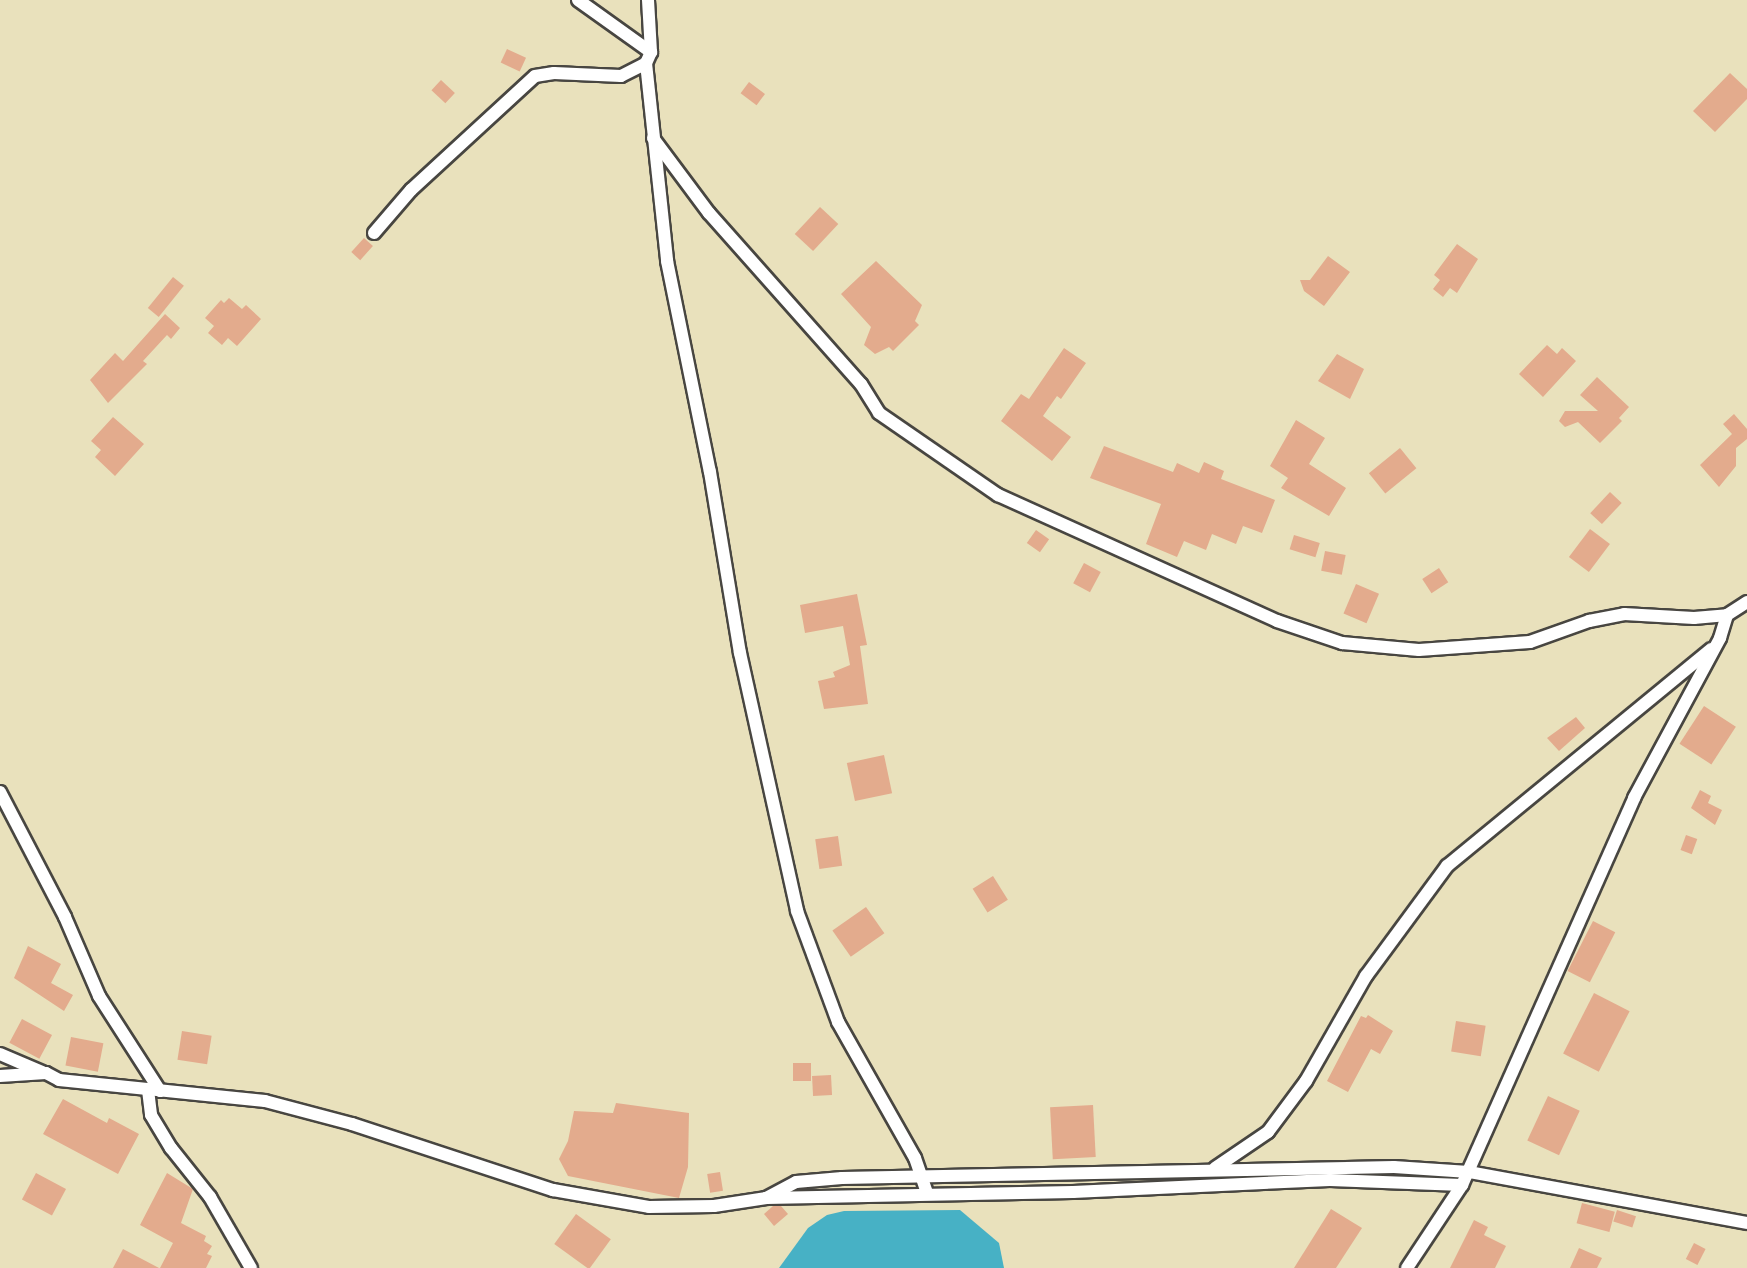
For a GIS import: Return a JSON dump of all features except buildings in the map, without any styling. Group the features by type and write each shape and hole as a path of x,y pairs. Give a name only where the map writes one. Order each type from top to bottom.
{"street":[{"path":"578,0 648,57"},
{"path":"648,0 648,57 653,138 667,261 710,472 728,589 797,911 838,1022 923,1176 927,1193"},
{"path":"374,233 411,190 535,76 554,72 591,77 621,76 648,57"},
{"path":"653,138 709,213 861,384 879,413 998,495 1277,621 1342,643 1389,650 1419,650 1530,642 1589,621 1624,614 1694,618 1727,615 1747,602"},
{"path":"1407,1268 1462,1185 1547,987 1634,798 1720,638 1727,615"},
{"path":"1215,1168 1268,1132 1306,1081 1366,976 1447,866 1625,723 1720,638"},
{"path":"0,792 65,917 99,996 154,1090 151,1115 171,1148 210,1197 251,1268"},
{"path":"0,1054 59,1080 264,1101 311,1111 442,1156 606,1202 676,1208 766,1198 927,1193 1073,1192 1330,1180 1462,1185"},
{"path":"0,1076 46,1073"},
{"path":"766,1198 781,1187 802,1181 923,1176 1072,1176 1215,1168 1394,1167 1468,1172 1747,1223"},
{"path":"1072,1176 1073,1192"}],"water":[{"path":"960,1210 999,1243 1004,1268 779,1268 808,1228 827,1215 844,1211"}]}
